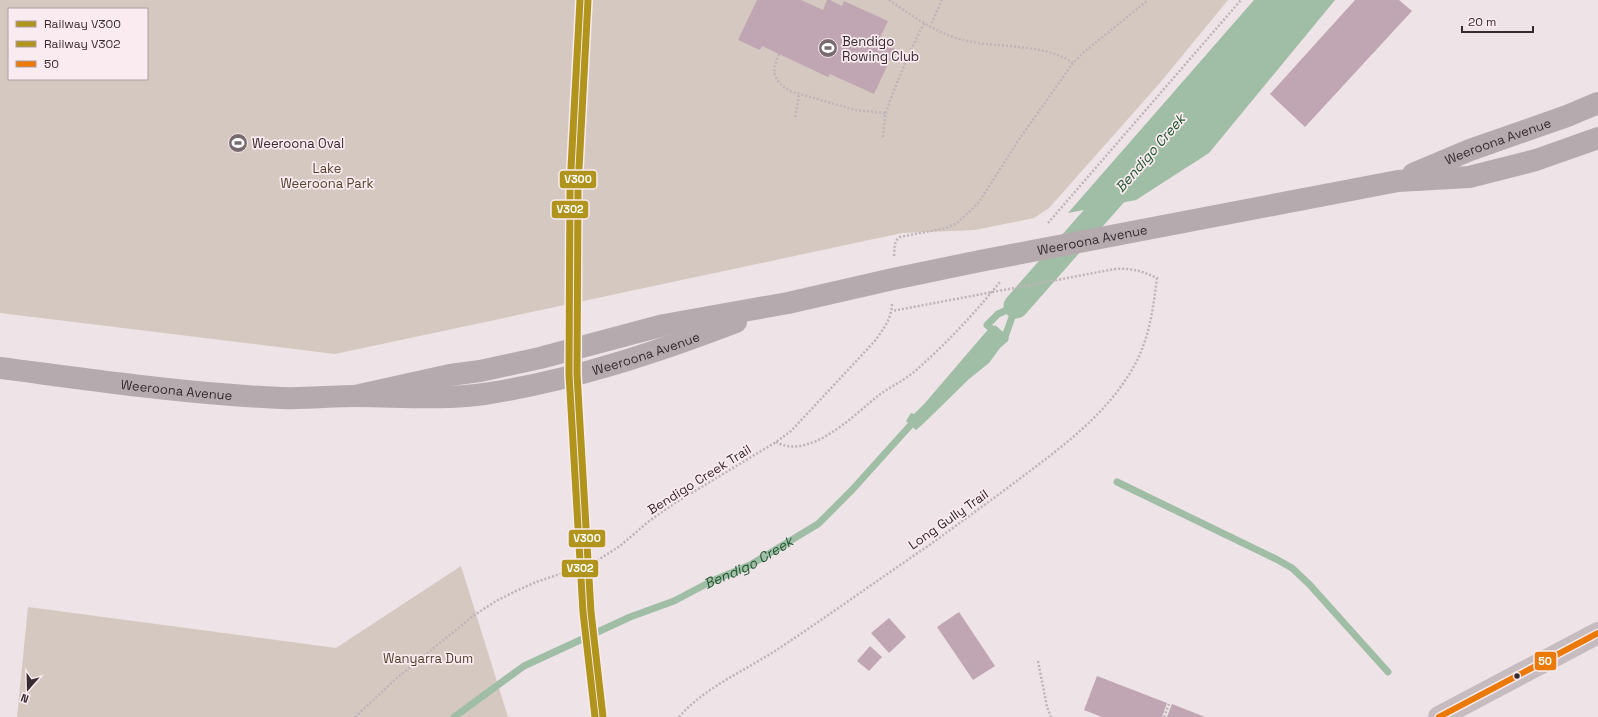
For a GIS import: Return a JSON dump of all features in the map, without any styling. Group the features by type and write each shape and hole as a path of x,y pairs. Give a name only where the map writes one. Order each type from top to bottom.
{"main road":[{"name":"Weeroona Avenue","path":"1398,181 1470,150 1597,107"},
{"name":"Weeroona Avenue","path":"0,368 182,391 229,395 282,398 355,396 450,375 540,358 664,325 788,302 893,278 1398,181 1469,177 1536,160 1598,138"}],"street":[{"path":"1439,717 1598,633"}],"path":[{"path":"889,0 930,27 959,39 981,44 1041,51 1067,59 1073,63"},
{"path":"930,27 942,0"},
{"path":"893,278 894,244 896,240 906,235 946,228 967,214 979,202 1020,138 1073,63 1084,52 1148,0"},
{"path":"883,137 886,113 908,56 924,23"},
{"path":"779,54 773,68 774,73 784,87 799,95 836,103 855,110 886,113"},
{"path":"795,117 799,95"},
{"name":"Bendigo Creek Trail","path":"355,717 398,677 473,616 496,601 536,582 593,563 620,546 648,522 675,503 776,442 791,431 874,342 885,326 892,311 1115,269 1130,268 1140,270 1157,278"},
{"name":"Long Gully Trail","path":"678,717 706,693 781,647 976,512 1095,418 1133,368 1141,351 1151,319 1157,278"},
{"path":"1038,661 1047,707 1051,717"},
{"path":"1164,717 1169,704"}],"green space":[{"name":"Lake Weeroona Park","path":"0,0 1228,0 1159,84 1049,208 1034,218 975,230 902,233 335,354 0,313"},
{"name":"Wanyarra Dum","path":"461,566 508,717 17,717 28,607 336,648"}],"water":[{"path":"1254,0 1335,0 1209,153 1136,200 1068,213"},
{"path":"995,325 1009,337 1008,341 1000,348 989,363 969,379 916,430 906,421 911,413 914,414 925,403 991,326 993,328"}],"building":[{"name":"Bendigo Rowing Club","path":"757,0 801,0 823,10 827,0 842,6 844,1 888,21 878,42 895,49 874,94 830,74 828,77 762,46 760,50 738,40"},
{"path":"1355,0 1399,0 1412,11 1305,127 1270,94"},
{"path":"959,612 995,666 973,680 937,627"},
{"path":"889,618 906,637 889,653 871,633"},
{"path":"870,646 882,657 869,671 857,661"},
{"path":"1097,676 1167,703 1162,717 1102,717 1084,710"},
{"path":"1172,704 1205,717 1167,717"}],"waterway":[{"name":"Bendigo Creek","path":"1016,306 1126,181"},
{"name":"Bendigo Creek","path":"993,336 992,329 987,325 998,314 1016,306"},
{"name":"Bendigo Creek","path":"999,339 1002,339 1006,334 1016,306"},
{"name":"Bendigo Creek","path":"454,717 524,666 630,617 674,601 712,581 750,565 818,524 852,490 916,419"},
{"path":"1117,482 1292,568 1309,584 1388,672"}],"rail line":[{"name":"V302","path":"580,0 570,187 569,374 583,612 595,717"},
{"name":"V300","path":"588,0 578,187 577,374 591,612 603,717"}],"transit line":[{"name":"50","path":"1439,717 1598,633"}],"place":[{"name":"Bendigo Rowing Club","path":"828,48"},
{"name":"Weeroona Oval","path":"238,143"}]}
